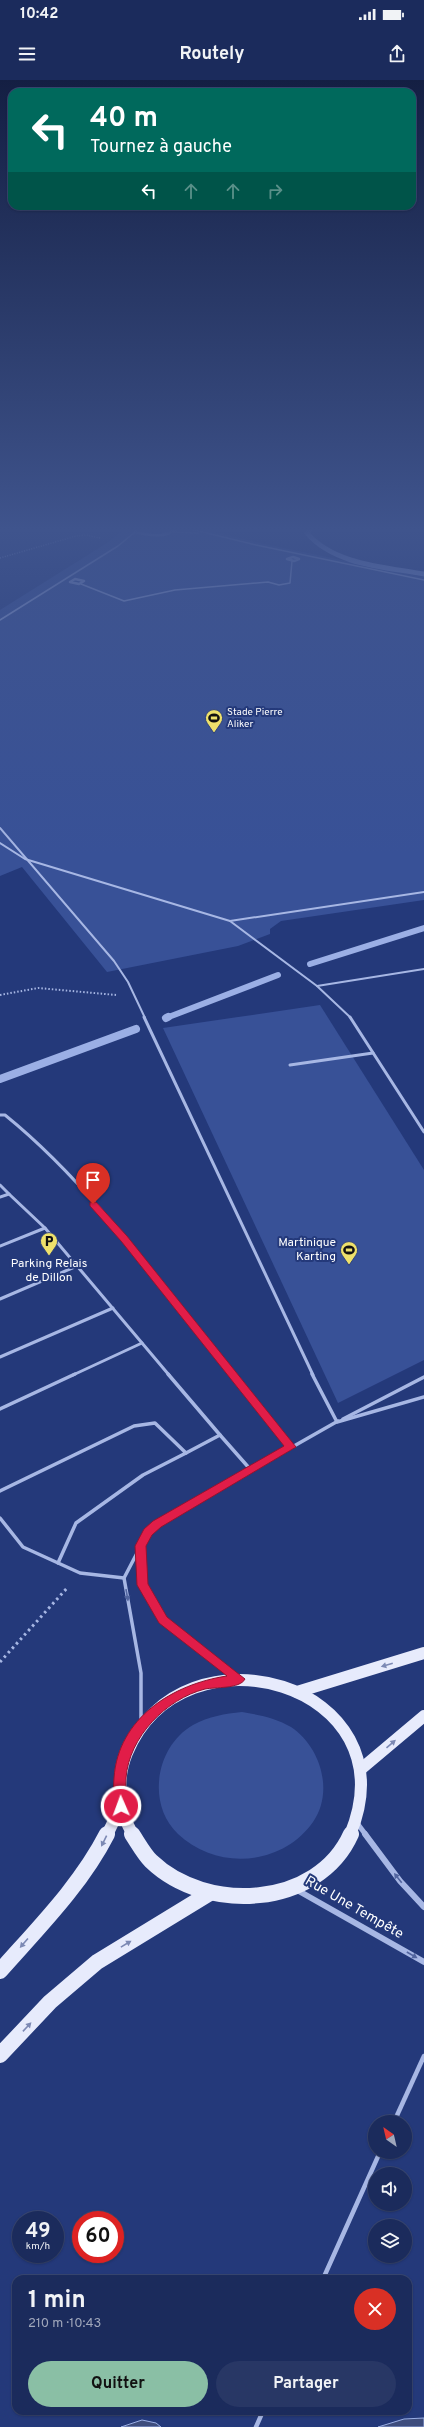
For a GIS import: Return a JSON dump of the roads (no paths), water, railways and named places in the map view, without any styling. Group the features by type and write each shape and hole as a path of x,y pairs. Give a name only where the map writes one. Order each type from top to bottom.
{"main road":[{"path":"297,1692 424,1653"},
{"path":"239,1679 269,1682 297,1692 327,1711 349,1737 362,1769 364,1796 358,1823 343,1849 321,1871 293,1887 266,1895 238,1897 210,1893 178,1881 150,1861 132,1835 121,1806 120,1777 125,1756 141,1725 168,1700 202,1685 239,1679"},
{"path":"362,1769 424,1716"},
{"path":"0,1971 60,1903 99,1850 121,1806"},
{"path":"0,2055 50,2002 97,1962 210,1893"}],"street":[{"path":"358,1823 400,1881 424,1907"},
{"name":"Rue Une Tempête","path":"293,1887 424,1962"}],"lane":[{"path":"0,828 25,859 107,951 134,997 307,1364 337,1422"},
{"path":"0,843 25,859 230,921 317,986 352,1019 424,1132"},
{"path":"230,921 424,892"},
{"path":"317,986 424,969"},
{"path":"290,1065 373,1053"},
{"path":"0,1115 5,1115 47,1153 124,1238 291,1447"},
{"path":"0,1184 45,1228 250,1469"},
{"path":"0,1197 9,1194"},
{"path":"0,1246 45,1228"},
{"path":"0,1299 77,1266"},
{"path":"0,1357 113,1308"},
{"path":"0,1409 142,1343"},
{"path":"141,1725 141,1673 124,1578 148,1532 157,1524 250,1469 424,1377"},
{"path":"337,1422 424,1397"},
{"path":"0,1491 134,1426 145,1423 155,1423 186,1453"},
{"path":"58,1563 76,1523 143,1475 220,1435"},
{"path":"0,1518 23,1547 80,1573 124,1578"},
{"path":"141,1546 142,1585 163,1620 239,1679"},
{"path":"397,2115 424,2056"},
{"path":"325,2275 377,2159"},
{"path":"256,2427 261,2415"}],"waterway":[{"path":"310,964 424,928"},
{"path":"168,1017 166,1018 278,975"},
{"path":"0,1079 136,1029"}],"place":[{"name":"Stade Pierre Aliker","path":"214,733"},
{"name":"Parking Relais de Dillon","path":"49,1256"},
{"name":"Martinique Karting","path":"349,1265"}]}
